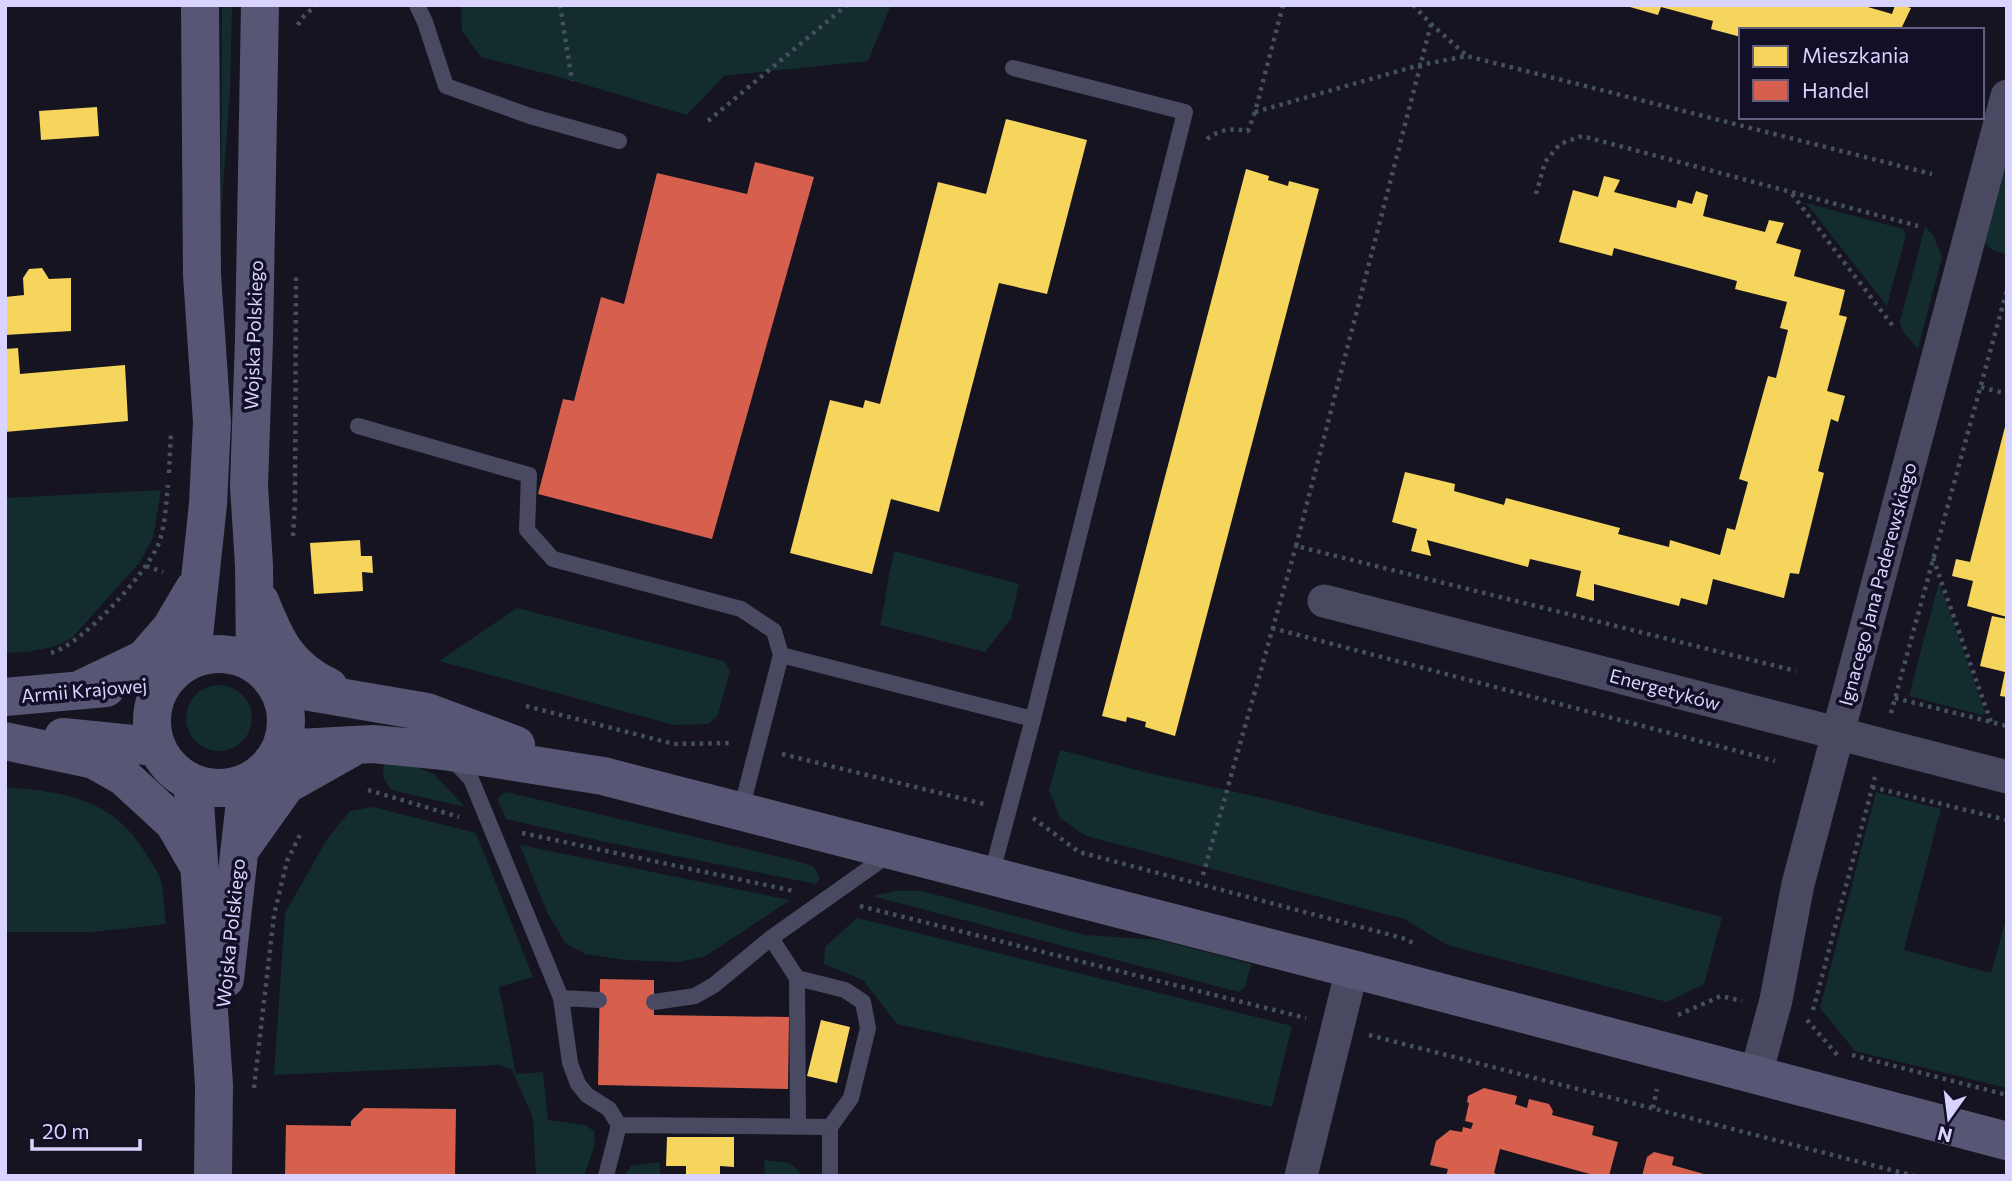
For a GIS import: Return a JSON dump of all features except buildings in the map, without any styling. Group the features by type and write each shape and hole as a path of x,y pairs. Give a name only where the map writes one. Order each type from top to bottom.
{"street":[{"name":"Wojska Polskiego","path":"176,671 200,579 208,504 212,422 202,275 200,5"},
{"name":"Wojska Polskiego","path":"260,5 254,338 248,486 253,582 264,672"},
{"name":"Ignacego Jana Paderewskiego","path":"1756,1074 1776,1000 1798,884 2007,96"},
{"path":"79,690 144,659 172,628 200,579"},
{"path":"253,582 268,622 286,654 309,678 360,700"},
{"name":"Energetyków","path":"1324,601 2007,777"},
{"path":"264,672 282,696 286,715 285,735 278,754 262,774 231,788 211,788 191,783 177,774 157,748 152,726 154,703 176,671 211,654 234,655 304,691 426,712 603,776"},
{"name":"Armii Krajowej","path":"5,697 79,690 176,671"},
{"path":"5,740 81,737 157,748"},
{"path":"5,740 94,760 124,777 174,823 199,866"},
{"path":"278,754 298,748 373,744 444,751 603,776 2007,1141"},
{"path":"239,852 286,785 356,746"},
{"name":"Wojska Polskiego","path":"214,1085 244,801 250,781"},
{"name":"Wojska Polskiego","path":"191,783 195,803 214,1085 213,1176"},
{"path":"1301,1176 1352,969"}],"lane":[{"path":"416,5 425,22 446,86 530,116 619,141"},
{"path":"991,876 1185,112 1013,68"},
{"path":"358,426 529,475 527,530 553,559 741,609 774,631 781,655 741,810"},
{"path":"781,655 1033,719"},
{"path":"444,751 471,779 561,998 570,1063 578,1084 587,1095 609,1110 619,1125 607,1176"},
{"path":"654,1002 695,996 714,985 771,938 893,851"},
{"path":"771,938 797,978 798,1127"},
{"path":"797,978 845,990 863,1002 868,1028 851,1098 830,1127 830,1176"},
{"path":"561,998 599,1000"},
{"path":"619,1125 830,1127"}],"path":[{"path":"297,27 301,19 316,5"},
{"path":"560,5 572,81"},
{"path":"708,121 847,5"},
{"path":"1283,5 1255,112 1420,65 1467,56 1932,174"},
{"path":"1413,5 1467,56"},
{"path":"1203,875 1296,546 1431,24"},
{"path":"1536,194 1545,162 1560,144 1582,136 1918,226"},
{"path":"1791,193 1893,326"},
{"path":"292,541 295,502 296,272"},
{"path":"1890,717 2007,290"},
{"path":"1981,387 2007,394"},
{"path":"48,653 74,641 103,615 146,566 159,543 168,488"},
{"path":"1296,546 1796,671"},
{"path":"1933,558 1991,722"},
{"path":"1272,628 1775,761"},
{"path":"1895,698 2007,726"},
{"path":"516,703 674,744 739,743"},
{"path":"779,753 988,805"},
{"path":"1813,1010 1878,766"},
{"path":"1872,786 2007,820"},
{"path":"368,790 470,820"},
{"path":"510,830 799,891"},
{"path":"254,1096 274,915 288,861"},
{"path":"860,906 1308,1019"},
{"path":"1362,1033 1914,1176"},
{"path":"1852,1055 2007,1095"}],"green space":[{"path":"222,5 232,5 230,92 221,215"},
{"path":"461,5 891,5 868,61 724,76 687,115 481,57 462,31"},
{"path":"2007,166 2007,254 1997,252 1985,242 2001,178"},
{"path":"1806,203 1903,229 1906,235 1887,306"},
{"path":"1925,227 1933,235 1942,257 1918,349 1902,330 1900,321"},
{"path":"161,490 153,538 139,563 72,638 53,647 5,653 5,498"},
{"path":"894,551 1019,584 1011,619 985,652 880,625"},
{"path":"1939,582 1985,712 1982,715 1909,696"},
{"path":"517,608 724,661 730,670 718,715 708,724 674,725 439,661"},
{"path":"213,685 225,685 237,690 247,700 252,718 250,731 237,746 225,751 213,751 201,746 191,736 186,724 186,712 191,700 201,690"},
{"path":"1060,750 1148,773 1267,799 1722,917 1704,984 1667,1002 1447,945 1404,919 1086,836 1060,818 1049,790"},
{"path":"384,760 414,766 434,774 465,807 391,790 383,777"},
{"path":"5,787 68,796 87,802 121,822 159,875 166,924 93,932 5,932"},
{"path":"506,792 797,861 814,867 820,879 816,884 506,819 497,798"},
{"path":"1876,792 1941,809 1904,950 1991,973 2007,915 2007,1088 1855,1051 1820,1008"},
{"path":"373,807 476,833 533,977 499,987 516,1074 543,1072 548,1120 585,1125 594,1131 595,1144 584,1176 536,1176 533,1118 512,1070 499,1065 274,1075 285,913 327,839 350,811"},
{"path":"520,845 790,900 704,957 677,962 625,960 585,954 565,943 547,912"},
{"path":"896,891 922,891 1085,935 1161,940 1251,964 1245,987 1239,992 872,896"},
{"path":"857,918 1292,1026 1272,1107 897,1024 863,980 824,964 825,947"},
{"path":"764,1160 790,1163 804,1176 765,1176"},
{"path":"659,1162 661,1176 624,1176 631,1166"}]}
